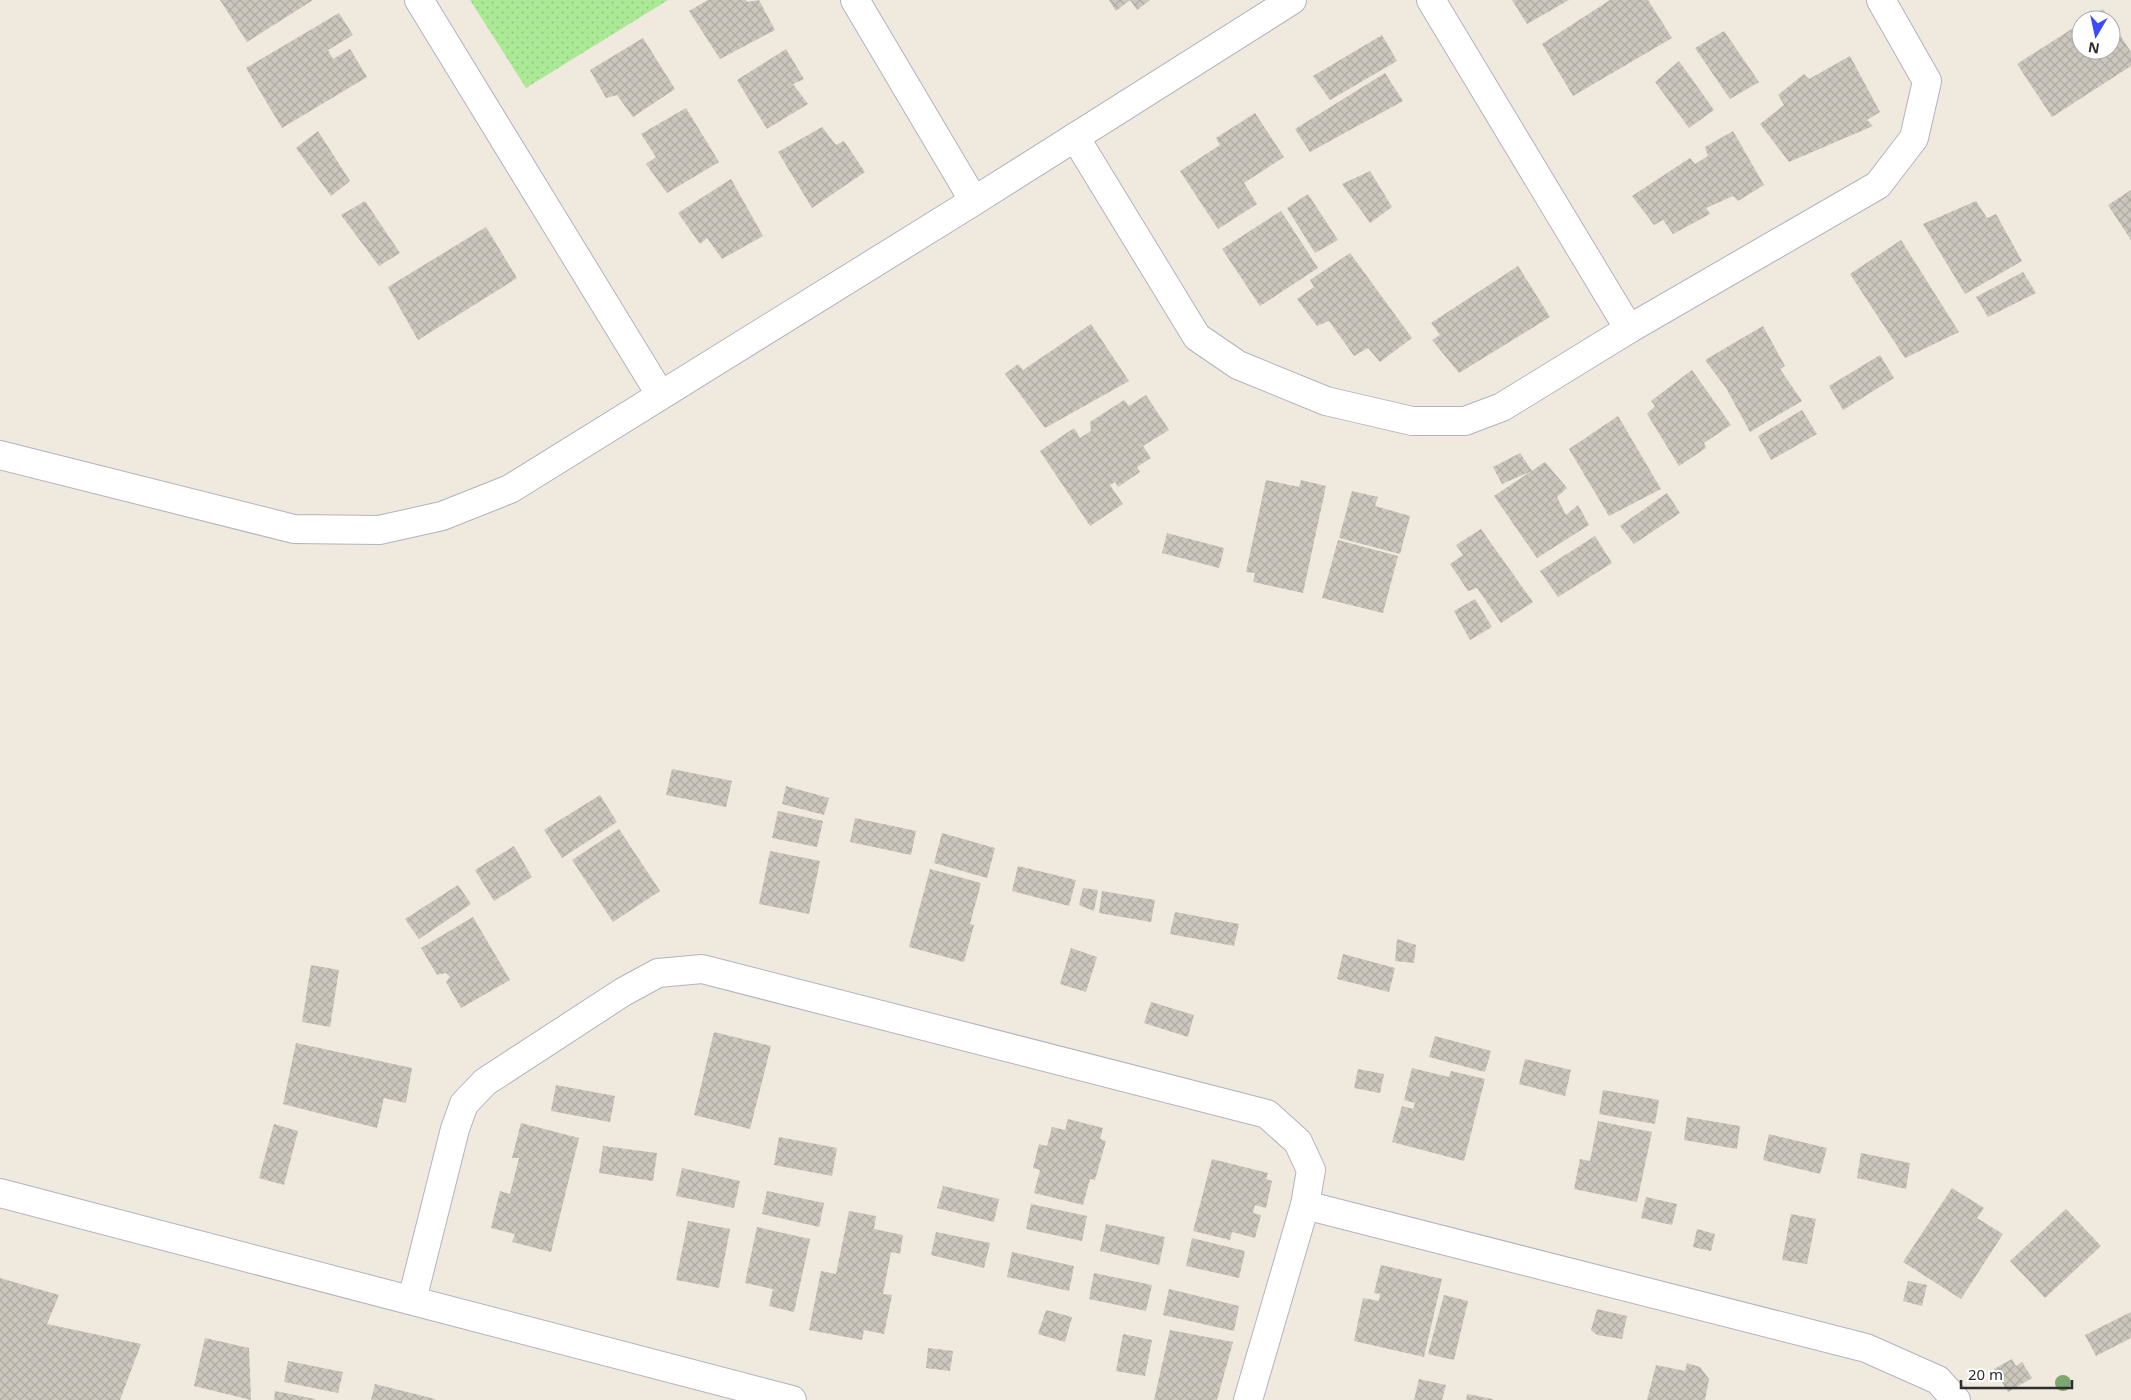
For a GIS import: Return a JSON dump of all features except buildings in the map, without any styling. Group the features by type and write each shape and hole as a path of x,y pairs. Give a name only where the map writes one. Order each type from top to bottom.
{"street":[{"path":"419,0 660,394"},
{"path":"855,0 974,201"},
{"path":"0,455 294,529 379,530 442,516 510,489 660,394 974,201 1292,0"},
{"path":"1432,0 1629,329"},
{"path":"1075,137 1197,337 1238,365 1326,401 1412,421 1465,421 1502,406 1629,329 1878,185 1914,138 1927,81 1881,0"},
{"path":"412,1300 455,1128 464,1104 485,1082 623,992 658,973 702,969 1267,1114 1298,1142 1311,1170 1305,1206 1248,1400"},
{"path":"0,1193 792,1400"},
{"path":"1305,1206 1866,1348 1938,1380 1956,1400"}],"green space":[{"path":"470,0 668,0 526,88"}]}
